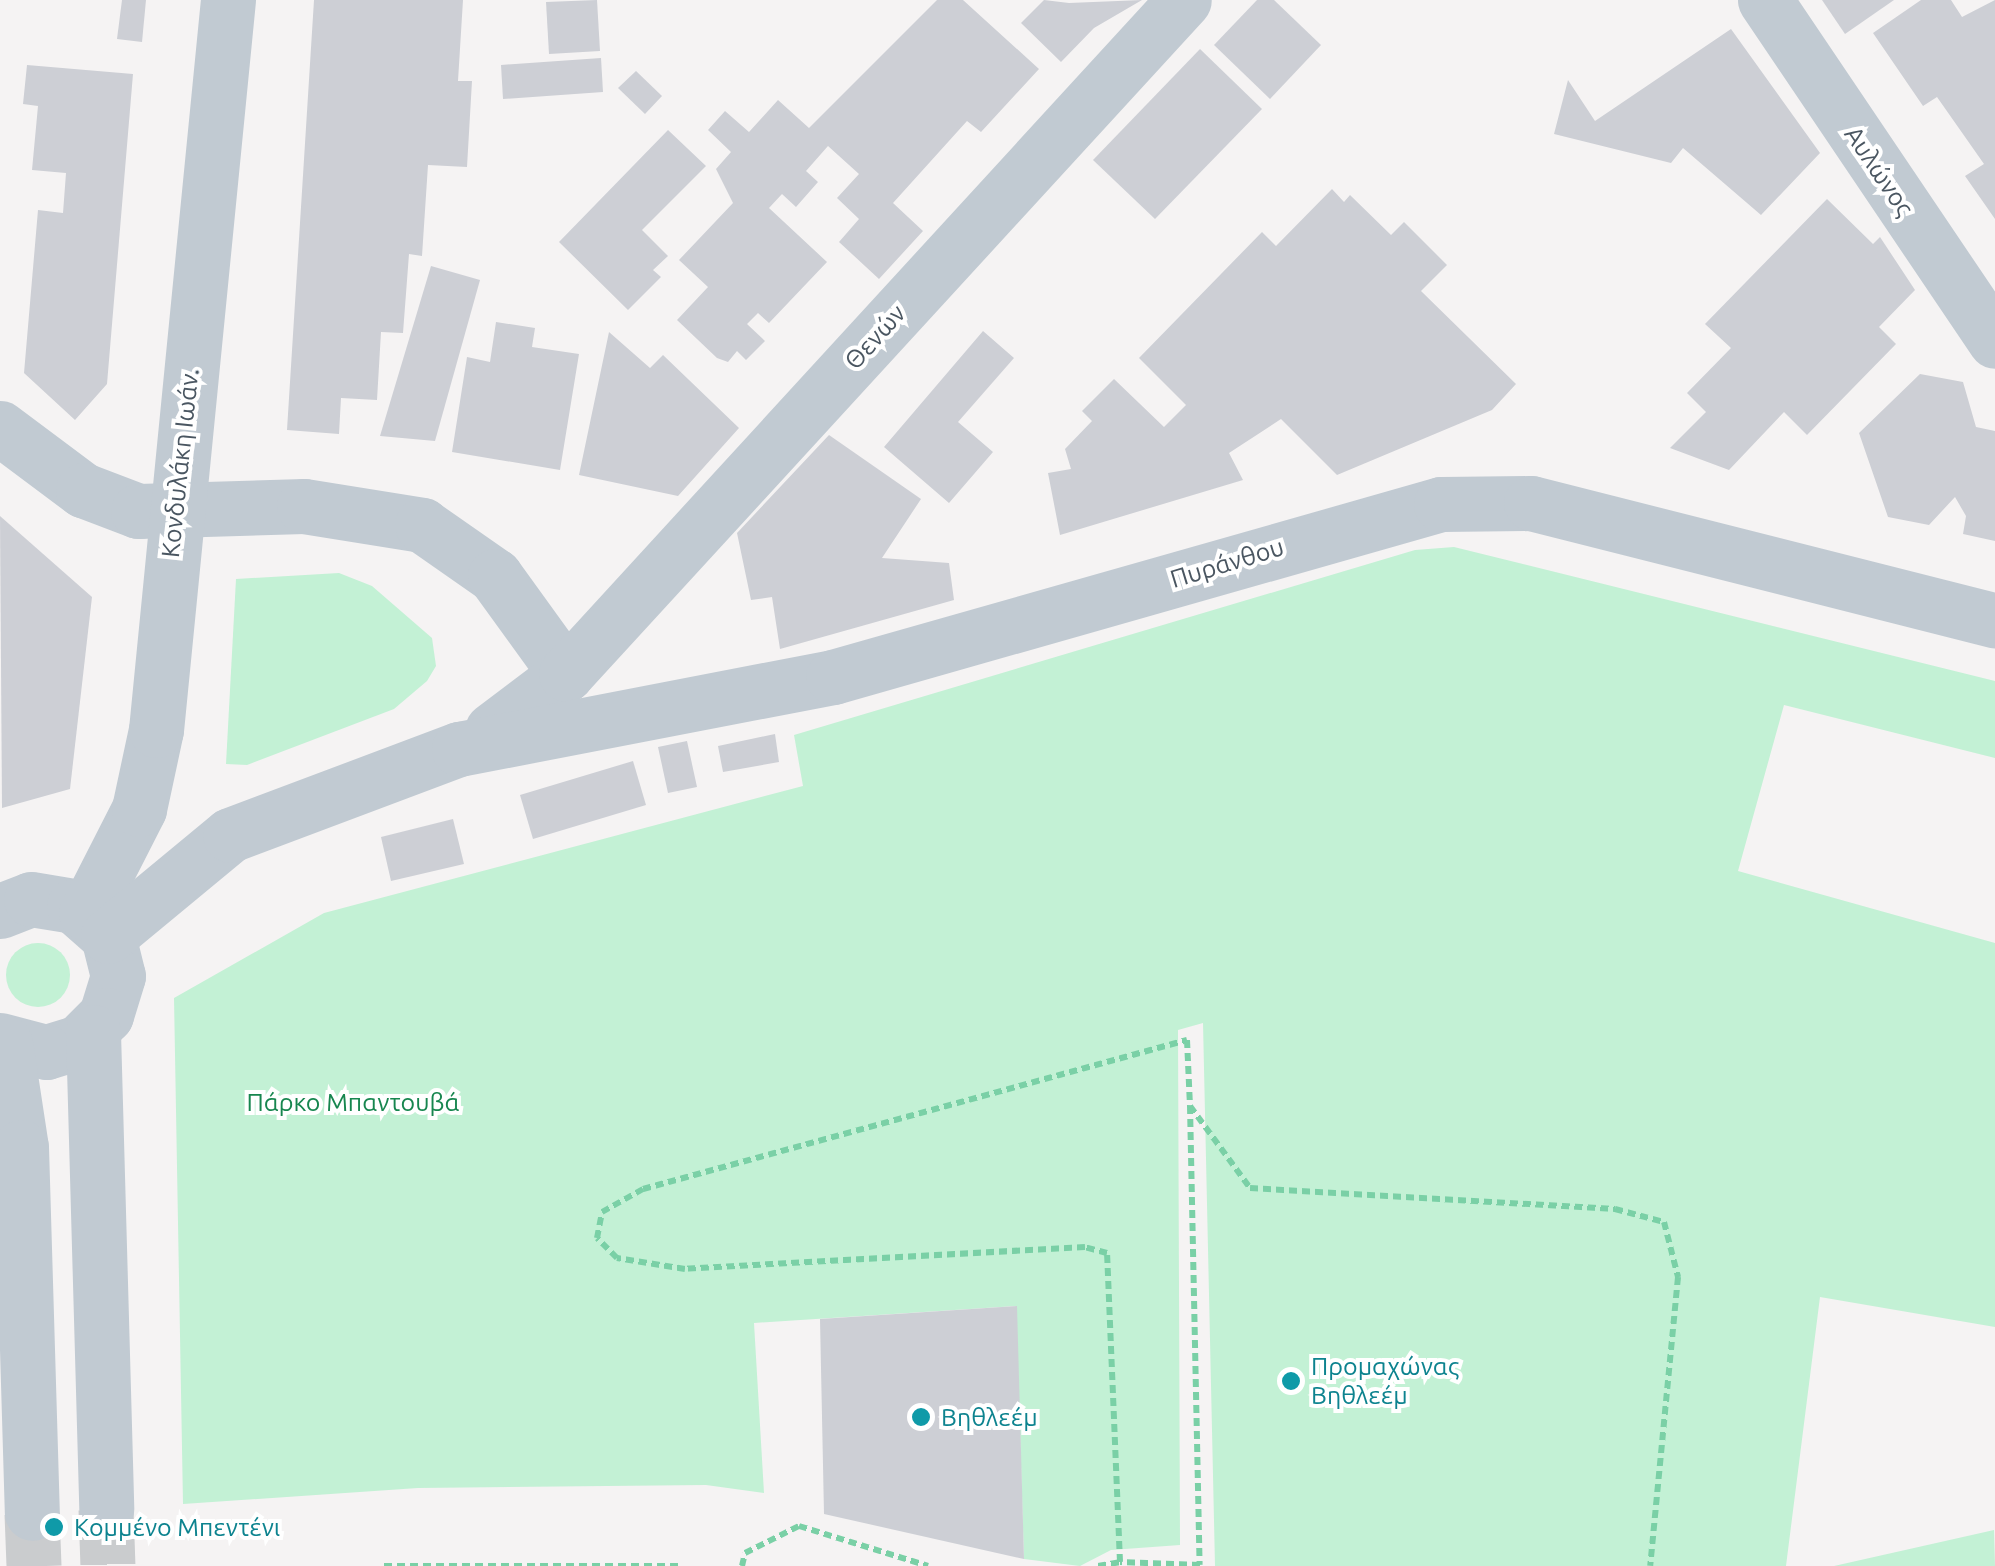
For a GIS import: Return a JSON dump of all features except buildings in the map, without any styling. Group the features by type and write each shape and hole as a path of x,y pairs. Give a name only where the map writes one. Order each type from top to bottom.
{"street":[{"name":"Κονδυλάκη Ιωάν.","path":"97,925 148,773 228,0"},
{"name":"Θενών","path":"459,748 566,674 1184,0"},
{"name":"Αυλώνος","path":"1765,0 1995,341"},
{"path":"0,428 93,496 174,514 304,506 422,524 495,576 566,674"},
{"name":"Πυράνθου","path":"459,748 834,677 1385,516 1473,500 1531,502 1995,620"},
{"path":"97,925 230,835 459,748"},
{"path":"1,908 47,898 97,925 115,996 93,1032 106,1509"},
{"path":"32,1512 20,1147 3,1041 46,1052 93,1032"}],"path":[{"path":"1098,1566 1120,1562 1200,1565 1187,1040 643,1189 602,1212 596,1225 602,1248 617,1258 685,1269 1085,1247 1107,1253 1120,1562"},
{"path":"1190,1106 1250,1188 1269,1194 1615,1209 1664,1222 1678,1278 1650,1566"},
{"path":"742,1566 745,1553 799,1526 928,1566"},
{"path":"384,1566 680,1566"}],"green space":[{"name":"Πάρκο Μπαντουβά","path":"1454,547 1995,681 1995,758 1784,705 1738,871 1995,943 1995,1327 1820,1297 1786,1566 1215,1566 1203,1023 1178,1030 1180,1545 1111,1550 1080,1566 1024,1559 1016,1306 754,1323 764,1493 706,1485 418,1488 183,1504 174,998 324,913 803,786 794,735 1415,550"},
{"path":"339,573 372,586 432,638 436,666 427,681 394,709 247,765 226,764 236,579"},
{"path":"38,943 61,952 70,975 61,998 38,1007 15,998 6,975 15,952"},
{"path":"1994,1530 1995,1566 1834,1566"}],"tunnel":[{"path":"106,1509 108,1566"},
{"path":"32,1513 34,1566"}],"place":[{"name":"Προμαχώνας Βηθλεέμ","path":"1291,1381"},
{"name":"Βηθλεέμ","path":"921,1417"},
{"name":"Κομμένο Μπεντένι","path":"54,1527"}]}
